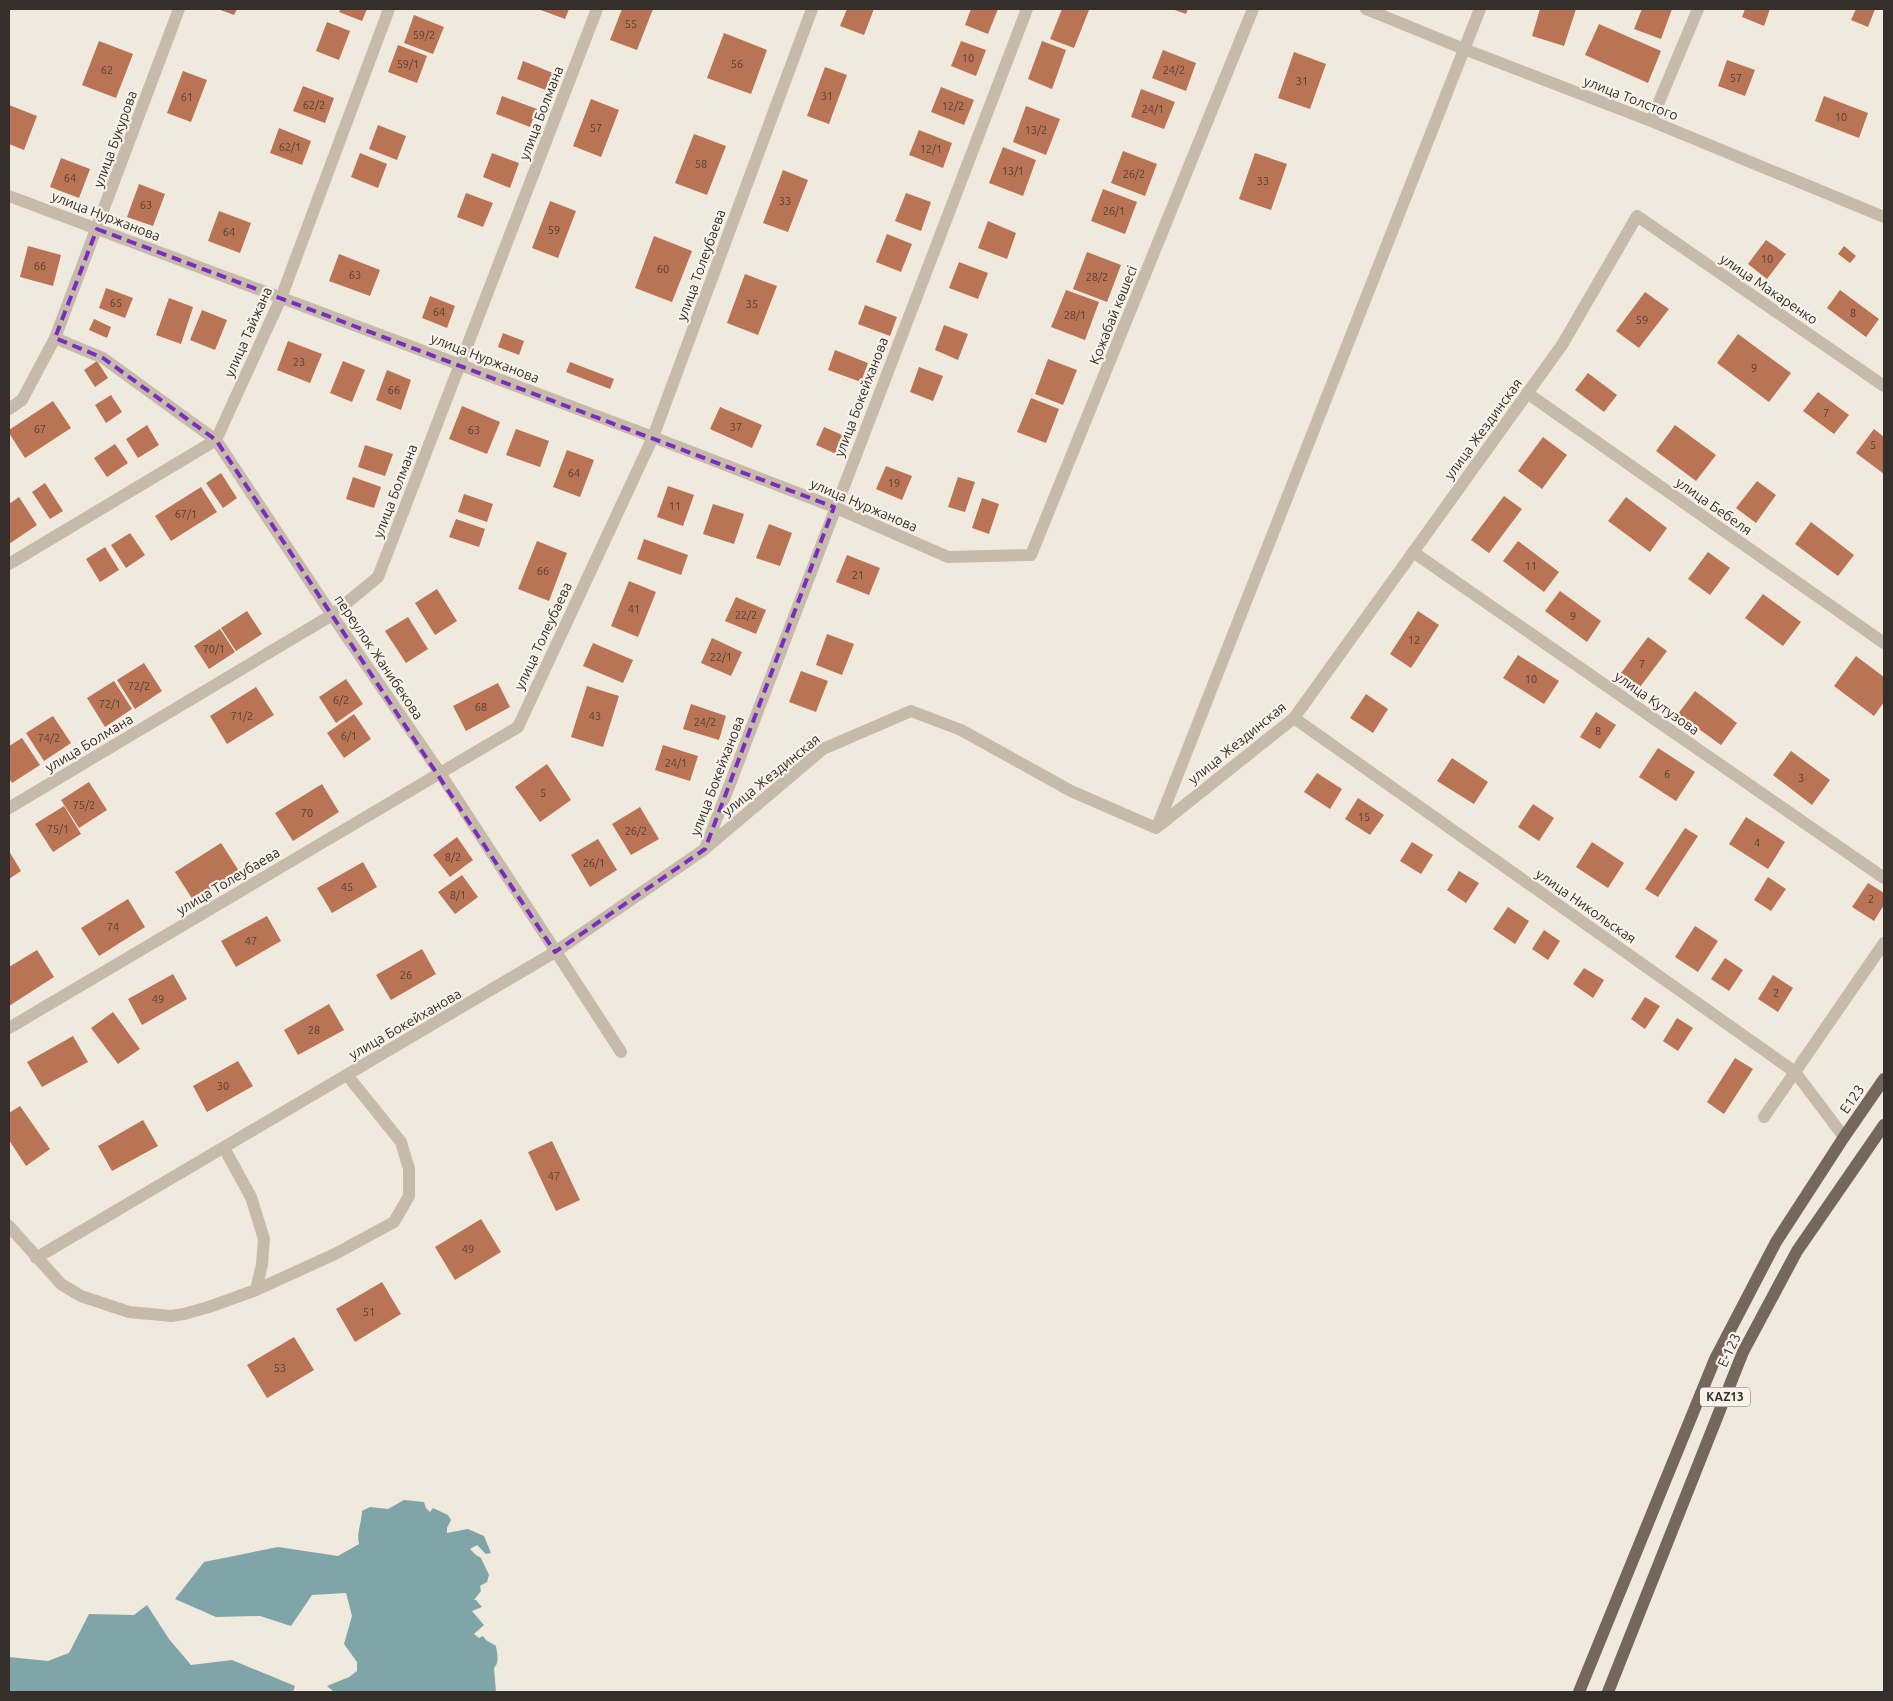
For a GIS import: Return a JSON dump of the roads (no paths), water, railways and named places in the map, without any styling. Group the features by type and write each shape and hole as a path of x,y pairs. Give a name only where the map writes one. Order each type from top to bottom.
{"main road":[{"name":"Е123","path":"1844,1137 1884,1079"},
{"name":"Е-123","path":"1608,1692 1744,1352 1797,1251 1884,1125"},
{"name":"Е-123","path":"1579,1692 1715,1358 1776,1242 1844,1137"}],"street":[{"name":"улица Букурова","path":"9,409 22,400 55,338 179,9"},
{"name":"улица Тайжана","path":"216,440 281,298 389,9"},
{"name":"улица Болмана","path":"9,808 332,615 378,577 597,9"},
{"name":"улица Толеубаева","path":"9,1028 518,726 653,437 812,9"},
{"name":"улица Бокейханова","path":"36,1258 556,952 705,849 1026,9"},
{"name":"Қожабай көшесі","path":"948,557 1031,555 1253,9"},
{"name":"улица Толстого","path":"1366,9 1651,121 1884,217"},
{"path":"1156,828 1480,9"},
{"path":"1651,121 1698,9"},
{"name":"улица Нуржанова","path":"9,196 653,437 834,508 948,557"},
{"name":"улица Жездинская","path":"705,849 823,749 911,711 961,730 1071,791 1156,828 1294,718 1562,345 1637,216"},
{"name":"улица Макаренко","path":"1637,216 1884,386"},
{"name":"переулок Жанибекова","path":"55,338 103,358 216,440 440,773 621,1052"},
{"name":"улица Бебеля","path":"1527,393 1884,643"},
{"path":"9,564 216,440"},
{"name":"улица Кутузова","path":"1413,552 1884,878"},
{"name":"улица Никольская","path":"1294,718 1794,1072 1844,1137"},
{"path":"1764,1117 1884,943"},
{"path":"9,1226 61,1284 81,1296 129,1312 171,1316 184,1314 256,1290 335,1254 394,1222 409,1196 409,1169 400,1142 347,1075"},
{"path":"224,1148 251,1197 264,1239 262,1264 256,1290"}],"water":[{"path":"404,1500 424,1502 430,1512 433,1508 448,1515 451,1520 447,1533 468,1529 484,1536 491,1553 486,1554 477,1545 470,1549 481,1558 489,1575 487,1582 480,1586 481,1591 474,1600 482,1607 472,1611 484,1625 474,1634 479,1638 483,1636 496,1646 498,1661 494,1668 496,1692 334,1692 327,1686 349,1677 357,1671 357,1662 344,1644 352,1616 346,1593 312,1595 291,1626 260,1616 216,1617 175,1599 204,1562 278,1547 338,1556 359,1544 358,1536 362,1511 370,1507 388,1509"},
{"path":"147,1605 169,1639 191,1665 232,1660 295,1686 293,1692 9,1692 9,1657 48,1661 69,1653 89,1614 134,1615"}]}
